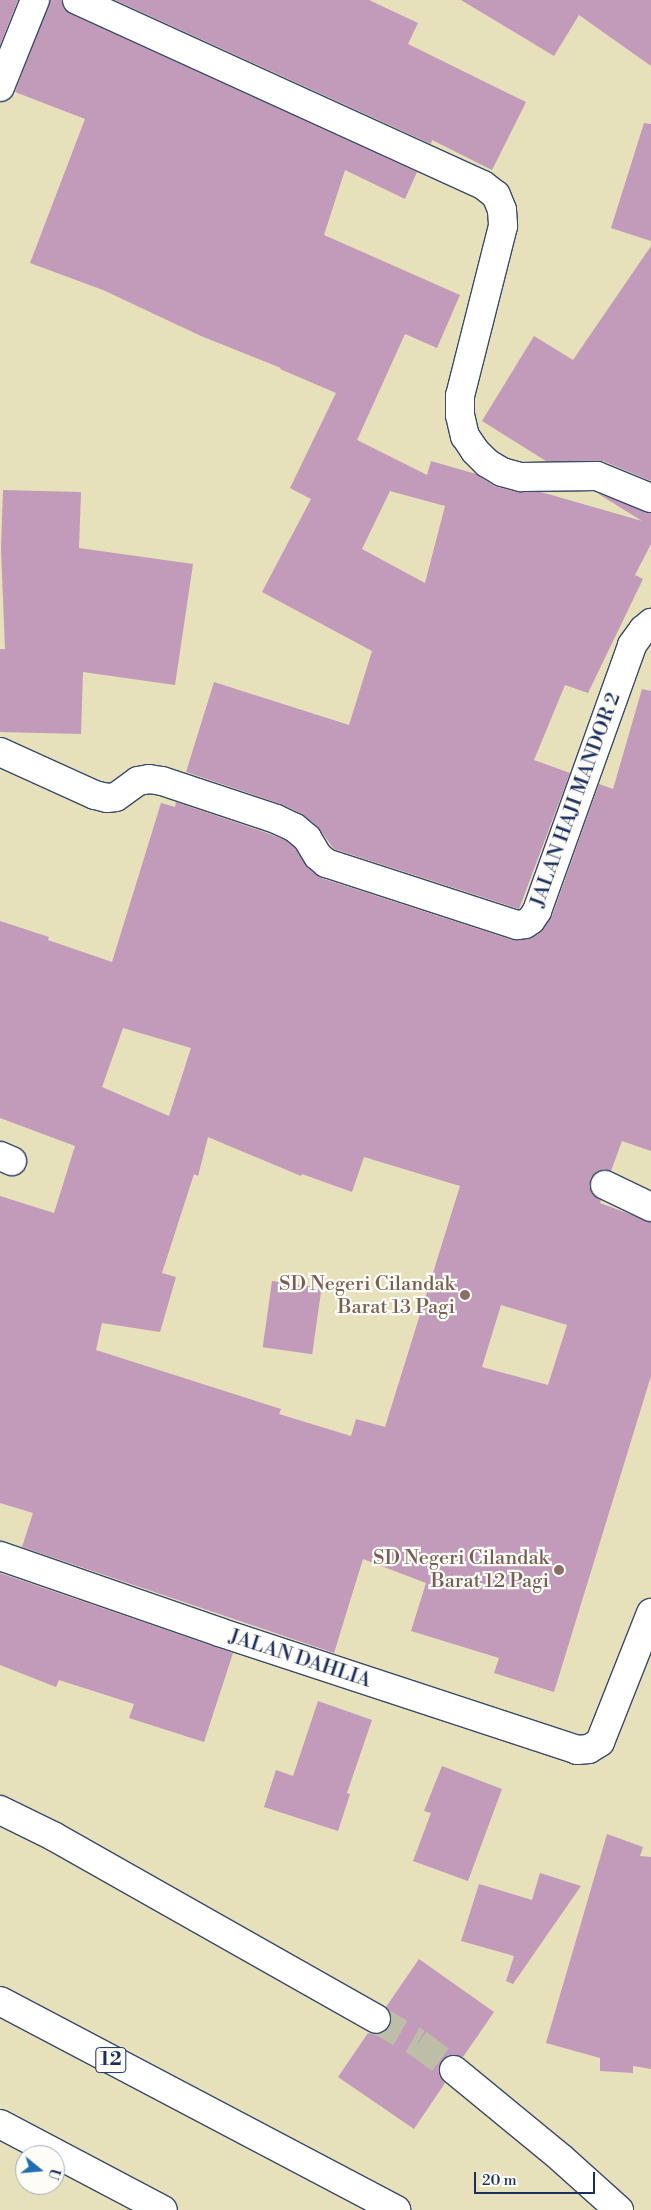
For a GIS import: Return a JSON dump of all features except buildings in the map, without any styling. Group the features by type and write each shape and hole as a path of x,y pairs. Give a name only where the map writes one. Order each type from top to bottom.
{"main road":[{"path":"0,88 35,0"},
{"path":"77,0 483,185 496,196 502,210 503,226 460,396 460,415 464,436 487,463 502,472 521,478 597,476 651,498"},
{"name":"JALAN HAJI MANDOR 2","path":"0,752 101,796 116,797 138,781 149,779 276,819 296,828 307,838 318,856 326,862 517,925 531,920 536,911 632,645 651,623"},
{"path":"605,1185 651,1207"},
{"name":"JALAN DAHLIA","path":"0,1556 219,1632 577,1750 589,1749 600,1742 651,1613"},
{"path":"0,1810 61,1841 376,2020"},
{"name":"12","path":"0,2001 396,2210"},
{"path":"454,2070 561,2158 619,2210"},
{"path":"0,2124 163,2210"}],"tunnel":[{"path":"376,2019 418,2043 454,2070"}],"place":[{"name":"SD Negeri Cilandak Barat 13 Pagi","path":"465,1295"},
{"name":"SD Negeri Cilandak Barat 12 Pagi","path":"559,1570"}]}
